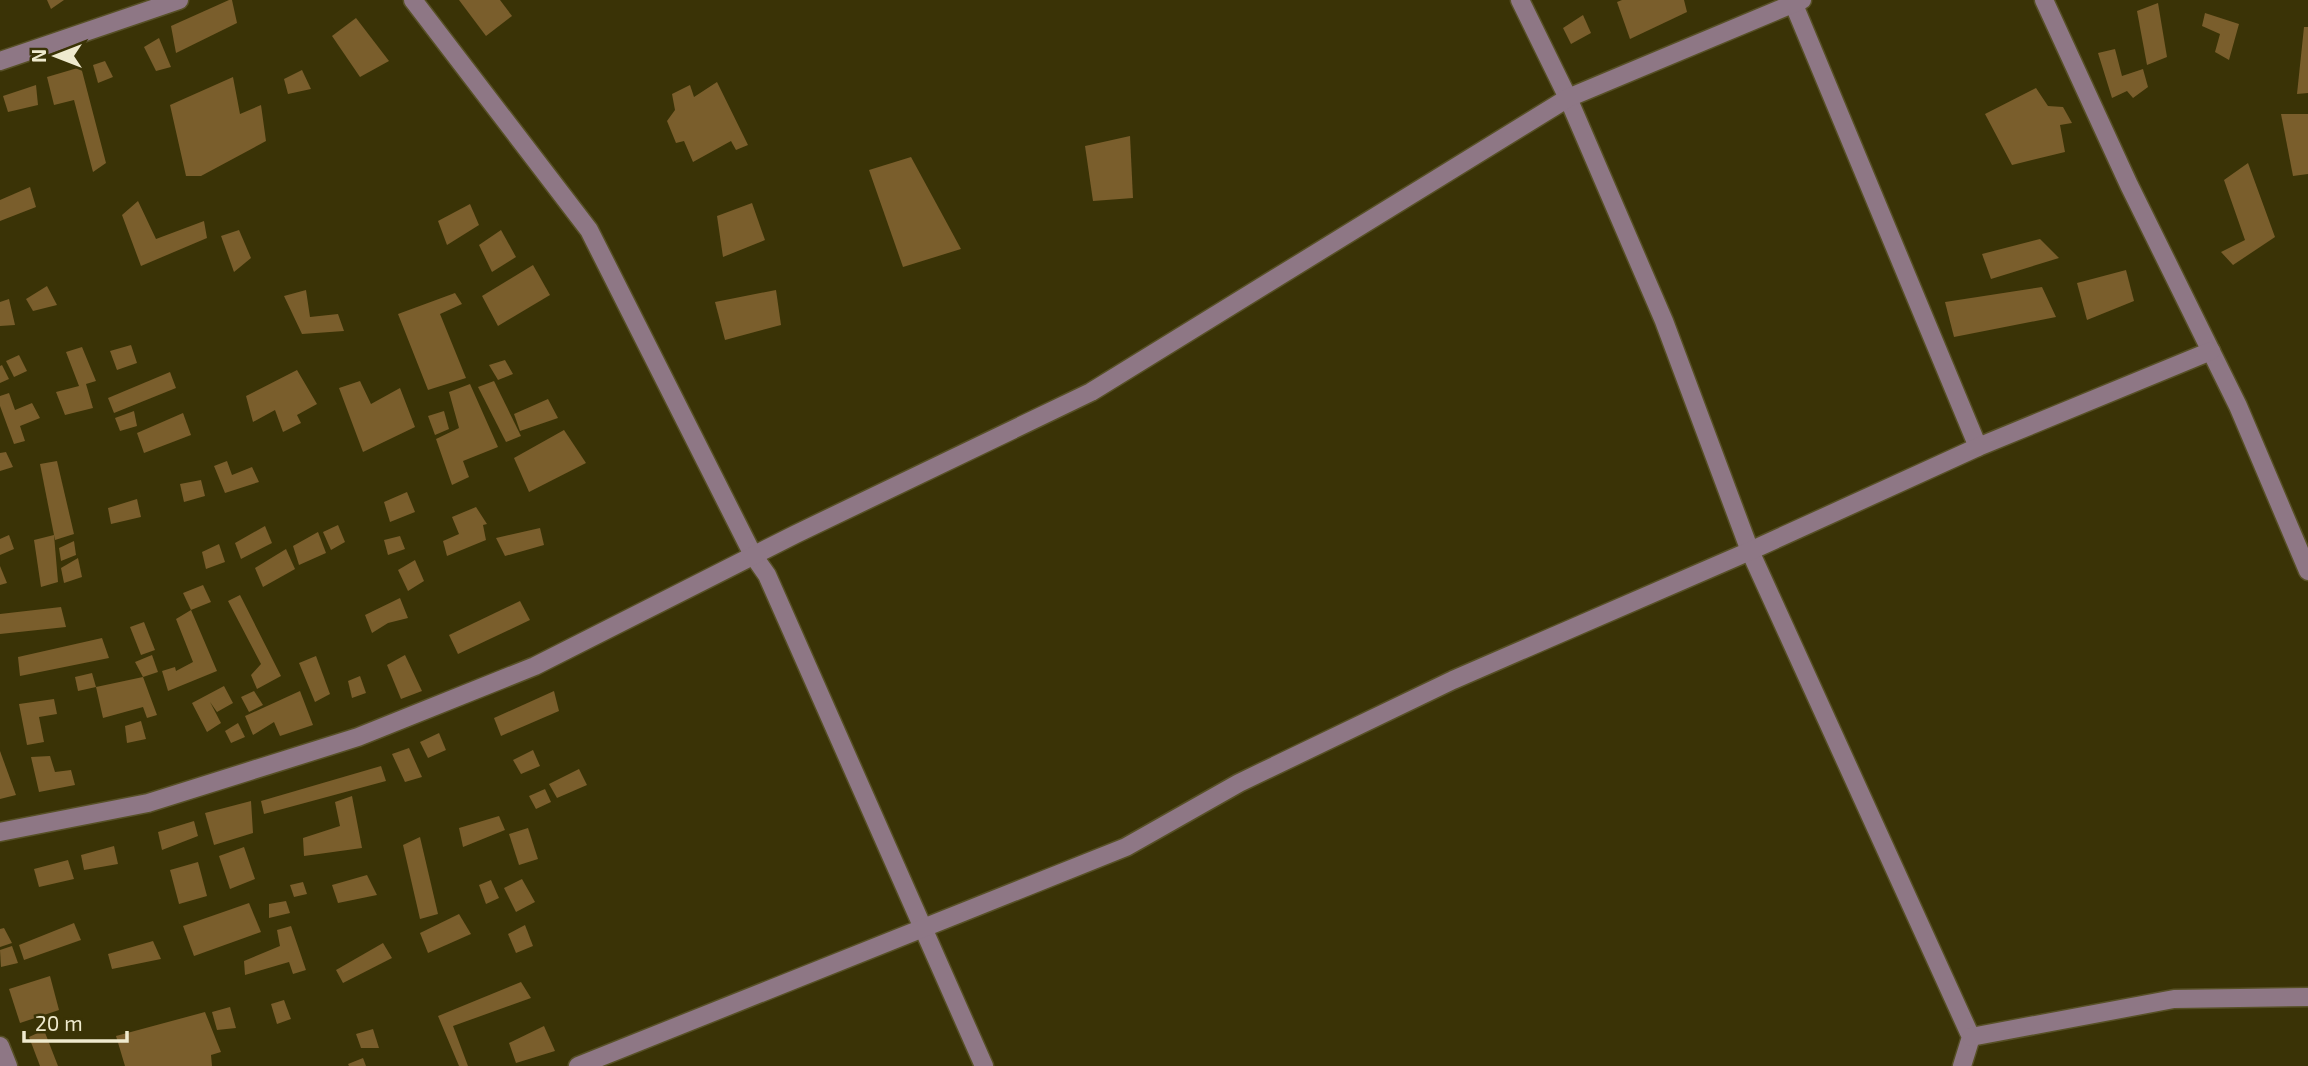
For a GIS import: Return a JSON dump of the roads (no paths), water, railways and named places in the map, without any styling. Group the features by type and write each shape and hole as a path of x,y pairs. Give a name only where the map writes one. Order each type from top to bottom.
{"street":[{"path":"0,61 179,0"},
{"path":"413,0 589,230 753,555 766,575 984,1066"},
{"path":"1520,0 1568,98 1664,321 1750,551 1971,1037 1962,1066"},
{"path":"2044,0 2129,185 2238,406 2308,571"},
{"path":"0,832 148,803 358,737 535,666 753,555 1091,392 1568,98 1796,1 1978,447"},
{"path":"579,1066 1126,847 1239,783 1453,680 1750,551 1978,447 2211,351"},
{"path":"1971,1037 2175,999 2308,997"},
{"path":"0,1046 8,1066"}]}
